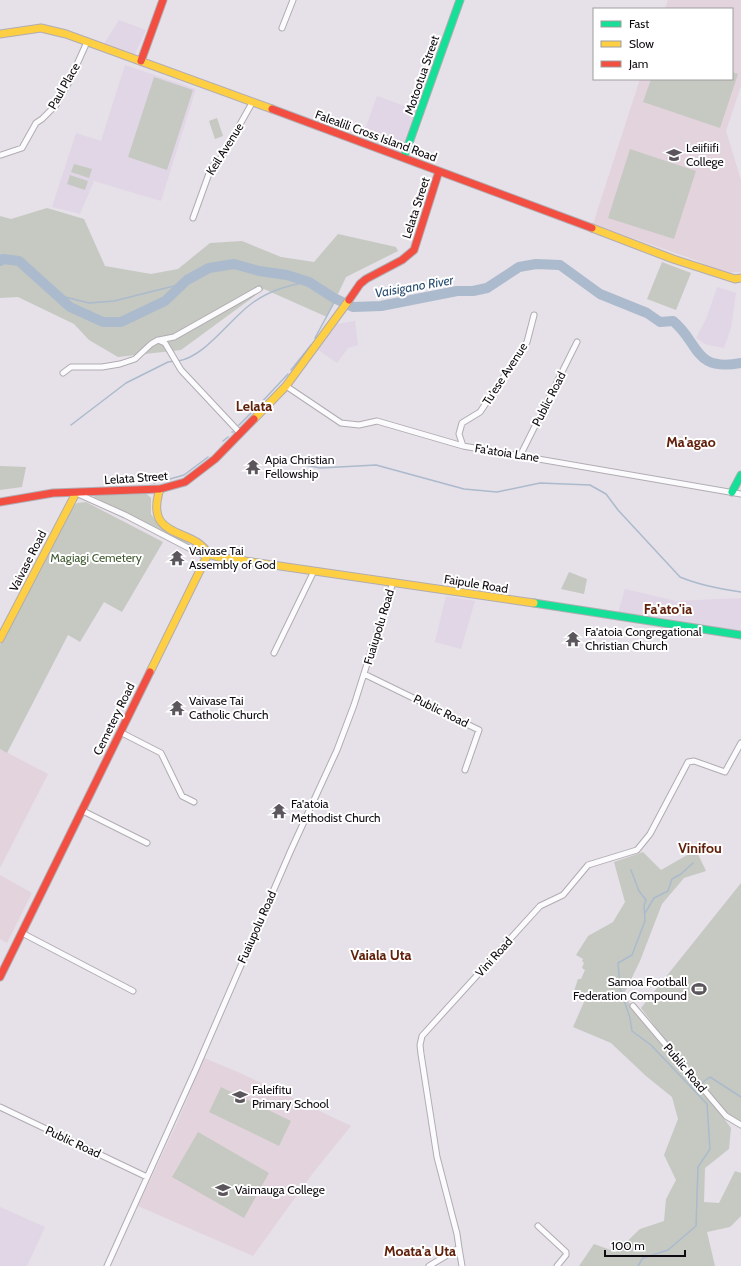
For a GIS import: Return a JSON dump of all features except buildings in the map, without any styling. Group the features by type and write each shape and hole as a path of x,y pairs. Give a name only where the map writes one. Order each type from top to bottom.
{"main road":[{"path":"141,60 163,0"},
{"name":"Motootua Street","path":"404,157 460,0"},
{"name":"Falealili Cross Island Road","path":"0,34 41,28 51,30 141,60 252,103 404,157 673,259 735,279 741,278"},
{"name":"Lelata Street","path":"0,502 36,495 86,491 160,489 185,482 197,474 286,386 355,292 368,277 398,263 414,250 439,171"},
{"path":"732,492 741,474"},
{"path":"160,489 155,506 155,512 158,518 178,534 203,547 208,554"},
{"name":"Vaivase Road","path":"0,639 76,493"},
{"name":"Faipule Road","path":"208,554 218,557 741,635"},
{"name":"Cemetery Road","path":"0,977 208,554"}],"street":[{"path":"282,28 293,0"},
{"name":"Paul Place","path":"1,155 22,148 36,123 56,105 69,82 87,42"},
{"name":"Keil Avenue","path":"193,218 211,168 221,158 252,103"},
{"path":"63,373 71,367 102,367 120,364 135,359 151,344 158,340 174,337 258,289"},
{"name":"Tu'ese Avenue","path":"463,446 459,434 462,423 480,412 497,387 527,342 534,315"},
{"path":"158,340 164,343 181,370 240,433"},
{"name":"Public Road","path":"520,456 577,342"},
{"name":"Fa'atoia Lane","path":"286,386 341,423 359,425 377,421 463,446 741,494"},
{"path":"76,493 104,505 202,555 208,554"},
{"path":"274,653 314,571"},
{"name":"Fuaiupolu Road","path":"107,1266 199,1062 336,750 364,674 393,582"},
{"name":"Public Road","path":"364,674 479,730 465,770"},
{"path":"120,732 161,753 182,796 194,802"},
{"name":"Vini Road","path":"459,1248 457,1234 437,1156 420,1049 422,1036 540,906 563,895 588,865 637,850 650,834 688,762 694,761 725,772 741,743"},
{"path":"81,810 147,843"},
{"path":"22,933 133,991"},
{"name":"Public Road","path":"633,1006 726,1116 741,1125"},
{"name":"Public Road","path":"0,1107 147,1177"},
{"path":"538,1226 566,1252 566,1255 557,1266"},
{"path":"428,1266 459,1248 462,1266"}],"shaded area":[{"name":"Leiifiifi College","path":"668,0 741,0 741,86 726,131 741,180 741,272 723,273 695,260 593,224 640,80 733,80 733,8 665,8"},
{"path":"119,20 146,30 135,54 132,56 105,45 105,42"},
{"path":"125,65 196,89 161,201 94,181 80,214 52,207 76,133 101,141"},
{"path":"377,96 418,111 402,153 362,138"},
{"path":"717,287 736,293 731,328 724,348 705,344 696,338 707,317"},
{"path":"355,321 358,345 348,348 337,363 317,349 336,324"},
{"path":"625,589 676,601 741,598 741,632 618,613"},
{"path":"446,596 475,601 461,649 435,642"},
{"path":"0,749 48,774 0,868"},
{"path":"0,875 32,893 7,943 0,939"},
{"path":"204,1058 238,1072 351,1126 313,1173 253,1256 138,1206 177,1123"},
{"path":"0,1207 45,1227 27,1266 0,1266"}],"green space":[{"path":"733,72 738,74 720,128 643,102 651,80 733,80"},
{"path":"154,77 193,90 167,170 128,157"},
{"path":"217,118 223,136 215,139 209,121"},
{"path":"630,149 696,171 674,239 608,218"},
{"path":"74,164 92,169 89,178 71,172"},
{"path":"70,175 88,181 85,190 67,184"},
{"path":"47,208 84,219 105,266 151,274 178,269 210,243 242,241 281,257 314,262 338,234 396,247 398,251 346,277 327,317 264,289 181,350 118,357 89,340 74,324 18,297 0,298 0,216 11,219"},
{"path":"662,262 691,273 676,310 647,299"},
{"path":"0,466 26,467 22,487 0,490"},
{"path":"147,494 151,498 151,514 158,524 201,551 94,497 94,495"},
{"name":"Magiagi Cemetery","path":"86,502 163,542 122,612 104,602 80,642 68,635 7,753 0,749 0,645 70,509 77,503"},
{"path":"569,572 587,579 584,594 561,589"},
{"path":"696,850 706,871 684,878 662,904 640,961 624,994 634,1011 679,1059 641,1008 741,883 741,1127 706,1094 731,1128 729,1149 705,1168 704,1202 719,1203 735,1171 741,1173 741,1216 730,1227 707,1232 715,1266 579,1266 594,1244 616,1252 640,1229 664,1221 666,1199 676,1180 664,1155 678,1119 672,1097 646,1076 611,1043 573,1027 584,1002 574,991 578,979 581,979 585,970 582,968 584,963 582,961 583,959 576,955 588,936 613,922 625,902 614,862 643,852 661,870"},
{"path":"221,1087 291,1121 279,1146 209,1112"},
{"path":"198,1132 269,1173 244,1218 172,1177"}],"waterway":[{"name":"Vaisigano River","path":"0,261 3,259 19,261 70,307 103,322 121,322 165,301 187,280 209,268 234,264 259,271 287,275 309,282 334,298 353,307 381,306 457,291 473,291 487,288 519,267 536,264 560,265 600,294 647,313 660,322 673,321 682,329 699,354 706,359 714,363 725,365 741,363"},
{"path":"57,295 89,303 114,301 174,286 187,280"},
{"path":"178,361 198,353 258,299 278,289 309,282"},
{"path":"315,338 336,299"},
{"path":"291,370 311,345"},
{"path":"71,425 126,383 168,362 174,361"},
{"path":"258,406 288,374"},
{"path":"239,425 254,410"},
{"path":"223,441 228,437"},
{"path":"163,481 184,475 208,457"},
{"path":"300,464 320,468 376,465 464,489 497,492 540,483 590,485 606,494 618,510 680,577 725,590 741,592"},
{"path":"645,913 654,898 668,891 672,879 681,874 693,863"},
{"path":"631,870 639,891 646,900 644,906 645,921 632,955 618,963 620,988 630,1018 632,1031 651,1045 707,1104 710,1149 698,1167 696,1226 668,1250 643,1258 638,1266"},
{"path":"703,1082 710,1077 741,1097"}],"traffic: fast":[{"path":"404,157 460,0"},
{"path":"732,492 741,475"},
{"path":"534,603 741,635"}],"traffic: slow":[{"path":"0,34 41,28 66,34 272,109"},
{"path":"592,228 673,259 735,279 741,278"},
{"path":"254,419 286,386 349,300"},
{"path":"150,672 208,554 202,546 173,531 164,525 158,517 157,506 160,489"},
{"path":"0,639 76,493"},
{"path":"208,554 218,557 534,603"}],"traffic: jam":[{"path":"141,61 163,0"},
{"path":"272,109 592,228"},
{"path":"349,300 360,284 366,279 402,260 414,250 439,171"},
{"path":"0,502 53,493 160,489 185,482 215,459 254,419"},
{"path":"0,977 150,672"}],"place":[{"name":"Leiifiifi College","path":"674,155"},
{"name":"Apia Christian Fellowship","path":"253,467"},
{"name":"Vaivase Tai Assembly of God","path":"177,558"},
{"name":"Fa'atoia Congregational Christian Church","path":"573,639"},
{"name":"Vaivase Tai Catholic Church","path":"177,708"},
{"name":"Fa'atoia Methodist Church","path":"279,811"},
{"name":"Samoa Football Federation Compound","path":"699,989"},
{"name":"Faleifitu Primary School","path":"240,1097"},
{"name":"Vaimauga College","path":"223,1190"}],"district":[{"name":"Lelata","path":"254,406"},
{"name":"Ma'agao","path":"691,442"},
{"name":"Fa'ato'ia","path":"668,609"},
{"name":"Vinifou","path":"700,848"},
{"name":"Vaiala Uta","path":"381,955"},
{"name":"Moata'a Uta","path":"420,1251"}]}
